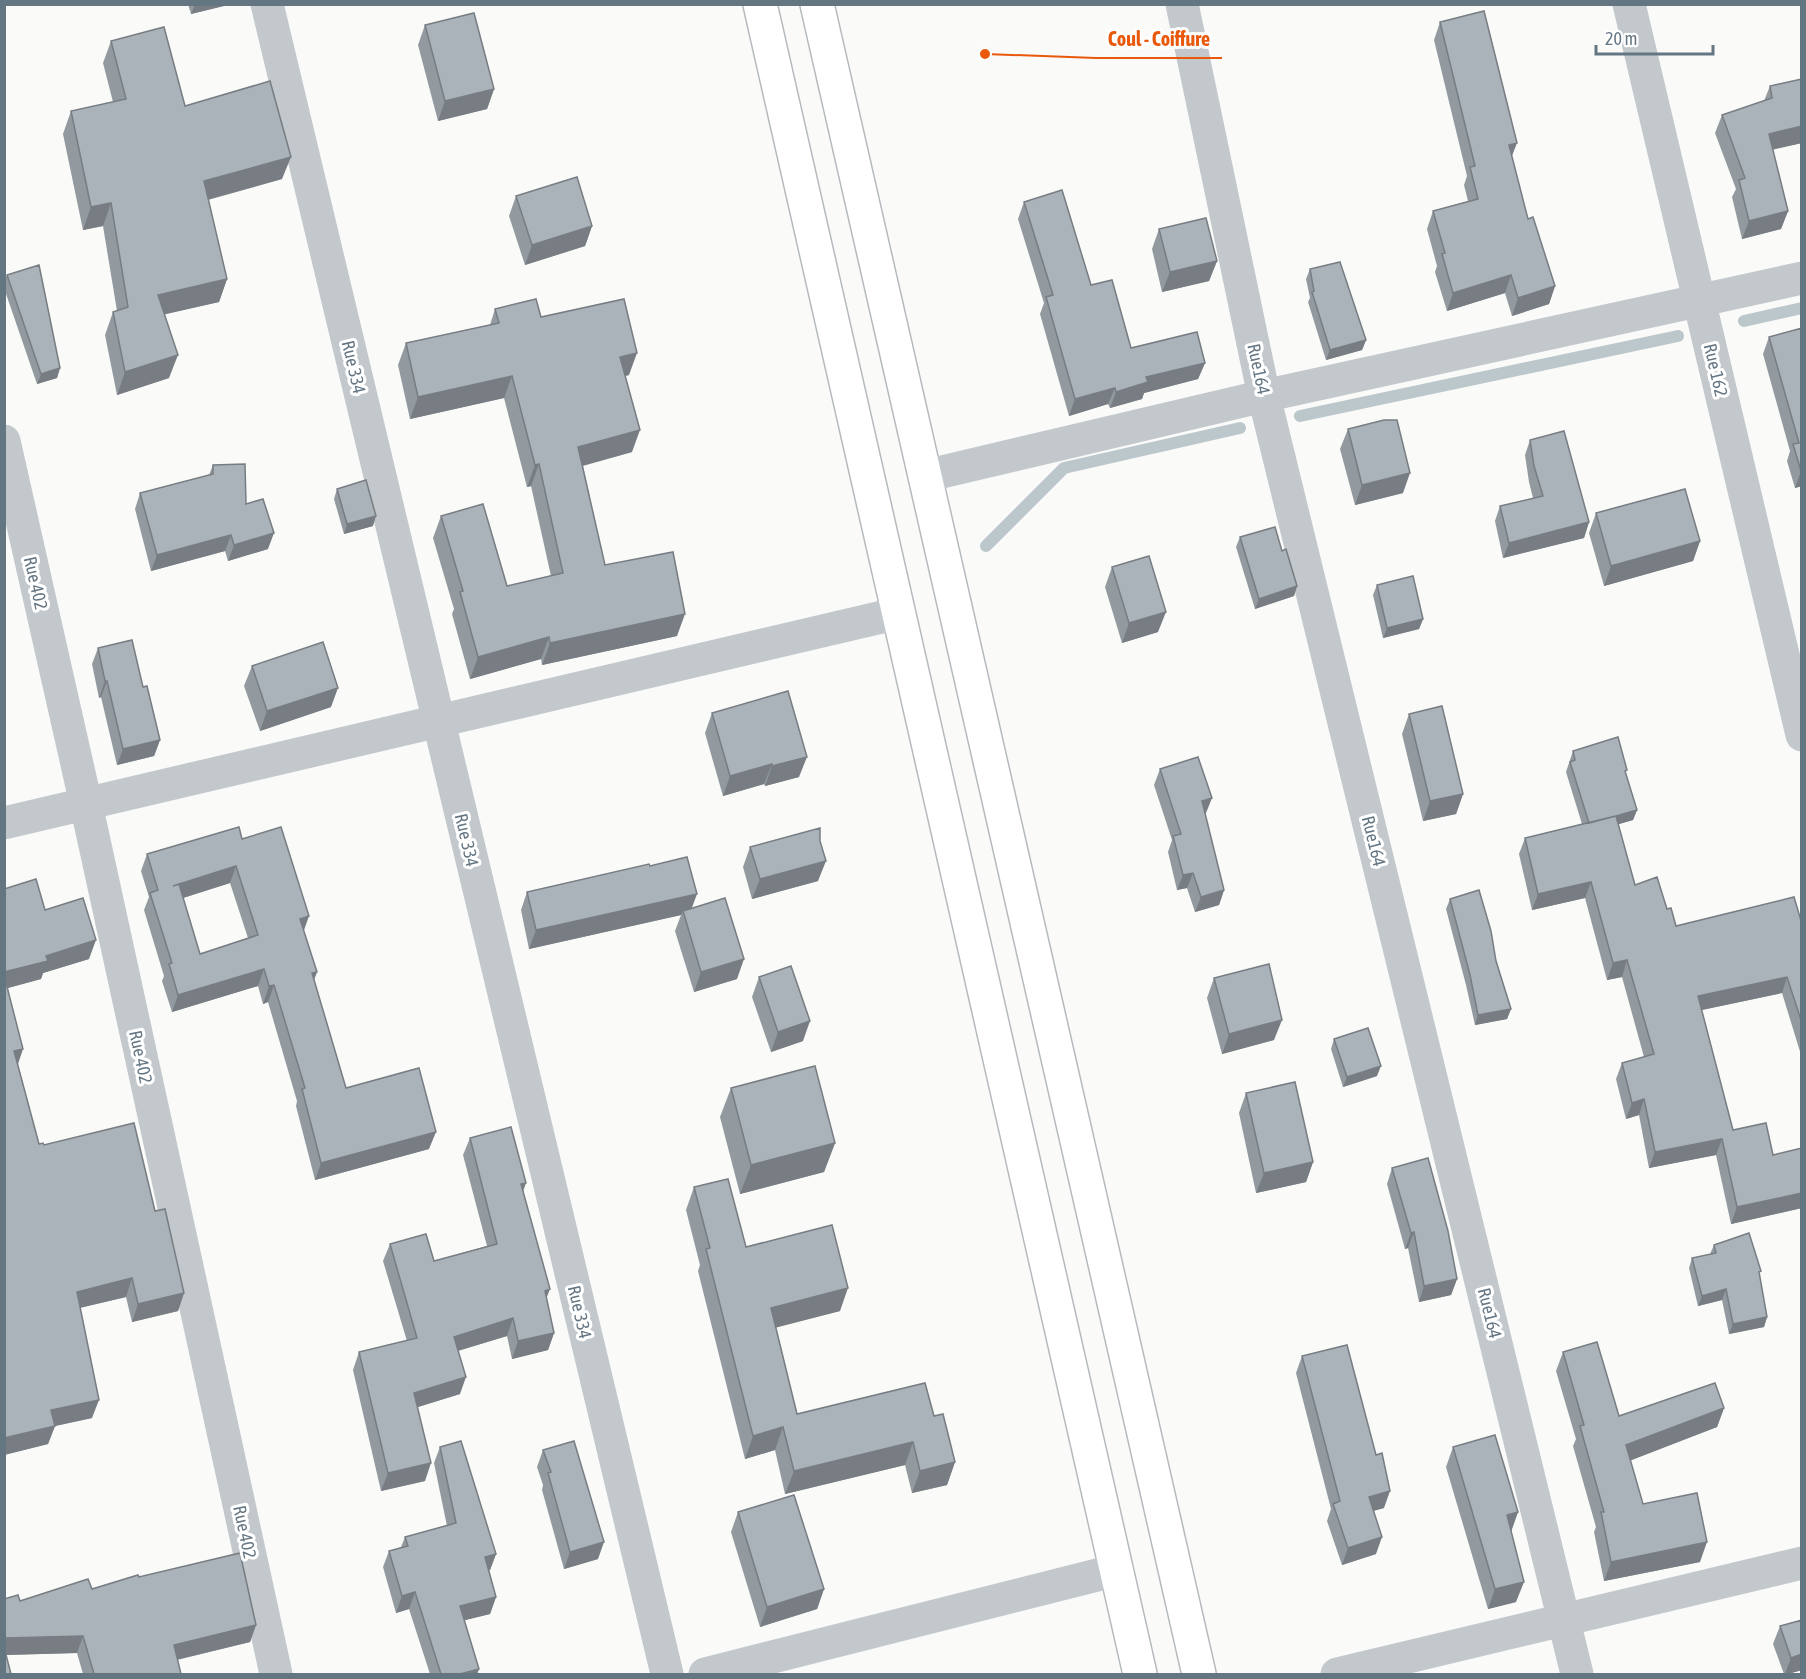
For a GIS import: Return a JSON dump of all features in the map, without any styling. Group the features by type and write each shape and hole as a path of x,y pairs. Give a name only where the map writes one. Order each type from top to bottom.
{"main road":[{"path":"760,4 1140,1674"},
{"path":"817,4 1199,1674"}],"street":[{"name":"Rue 334","path":"267,4 667,1674"},
{"name":"Rue164","path":"1182,4 1264,396 1577,1674"},
{"name":"Rue 162","path":"1629,4 1802,735"},
{"path":"925,476 1264,396 1802,278"},
{"name":"Rue 402","path":"4,441 86,804 276,1674"},
{"path":"4,823 899,613"},
{"path":"1337,1674 1802,1563"},
{"path":"705,1674 1117,1570"}],"building":[{"path":"1484,11 1517,143 1509,145 1528,219 1533,217 1555,286 1518,298 1511,275 1453,293 1433,211 1478,199 1470,167 1475,166 1440,22"},
{"path":"474,13 494,89 445,101 425,25"},
{"path":"164,27 185,106 270,81 291,157 204,181 227,279 158,295 178,355 125,372 113,312 128,307 111,203 91,207 71,111 126,99 111,41"},
{"path":"1802,79 1802,126 1769,134 1788,211 1749,221 1739,180 1745,178 1722,115 1772,98 1770,86"},
{"path":"577,177 592,226 532,245 516,196"},
{"path":"1062,190 1091,285 1112,280 1131,348 1197,332 1205,363 1146,377 1148,382 1116,392 1115,388 1075,399 1046,297 1053,295 1024,202"},
{"path":"1206,218 1217,261 1170,272 1159,229"},
{"path":"1340,262 1366,340 1330,350 1312,292 1314,291 1310,269"},
{"path":"39,265 60,368 41,374 7,275"},
{"path":"536,299 541,317 624,299 637,353 620,357 640,430 578,447 605,565 673,552 685,614 550,643 549,637 478,657 460,592 463,591 441,516 483,504 507,586 563,573 539,464 535,465 512,376 418,397 406,343 499,323 495,309"},
{"path":"1802,328 1801,471 1793,444 1799,443 1769,337"},
{"path":"1384,420 1397,420 1410,473 1362,485 1348,429"},
{"path":"1564,431 1589,522 1509,543 1500,506 1543,496 1534,466 1530,440"},
{"path":"245,464 246,504 263,499 274,533 234,545 231,535 157,555 140,493 213,474 213,465"},
{"path":"366,480 376,516 347,524 337,489"},
{"path":"1685,489 1700,541 1611,566 1596,513"},
{"path":"1275,527 1282,551 1286,549 1297,586 1259,599 1240,537"},
{"path":"1149,556 1166,612 1129,623 1112,567"},
{"path":"1413,576 1423,619 1387,628 1377,585"},
{"path":"132,640 143,687 147,686 160,740 123,749 98,648"},
{"path":"323,642 338,688 267,711 252,666"},
{"path":"788,691 807,757 730,776 712,713"},
{"path":"1442,706 1463,794 1430,801 1409,714"},
{"path":"1618,737 1637,810 1589,823 1570,762 1575,760 1573,751"},
{"path":"1198,757 1212,798 1202,801 1224,890 1201,897 1193,873 1183,875 1173,836 1181,834 1160,769"},
{"path":"1616,816 1635,885 1657,877 1667,909 1671,908 1676,926 1794,897 1802,924 1802,1023 1787,977 1698,996 1733,1130 1766,1123 1773,1155 1802,1148 1802,1193 1737,1207 1722,1139 1655,1152 1644,1099 1632,1103 1622,1063 1654,1054 1627,960 1613,963 1591,882 1538,894 1525,838"},
{"path":"239,827 242,839 281,827 309,916 300,919 317,972 312,973 346,1088 419,1068 436,1132 321,1163 302,1089 305,1088 274,985 269,986 264,969 178,995 169,964 172,963 150,893 158,890 147,854","holes":["236,866 258,935 200,954 179,884"]},
{"path":"820,828 820,841 826,861 760,879 750,847"},
{"path":"687,857 697,894 536,930 527,892"},
{"path":"36,879 45,910 83,898 96,940 46,956 48,961 4,972 4,889"},
{"path":"1479,890 1491,931 1496,961 1511,1009 1478,1015 1450,899"},
{"path":"725,898 744,959 701,972 683,911"},
{"path":"1269,964 1282,1020 1229,1034 1214,978"},
{"path":"791,966 810,1021 778,1032 759,977"},
{"path":"4,975 23,1049 14,1051 39,1144 44,1145 134,1123 155,1211 165,1209 184,1293 138,1304 132,1278 77,1292 99,1400 51,1410 55,1426 4,1438"},
{"path":"1368,1028 1381,1066 1347,1077 1334,1039"},
{"path":"815,1066 835,1143 751,1165 731,1088"},
{"path":"1295,1082 1313,1162 1264,1173 1246,1093"},
{"path":"511,1127 526,1183 521,1184 550,1289 545,1291 554,1333 518,1341 513,1318 454,1337 466,1377 414,1393 431,1463 388,1473 359,1352 417,1338 390,1244 426,1234 434,1261 497,1244 470,1138"},
{"path":"1428,1158 1448,1231 1457,1279 1424,1286 1414,1232 1411,1233 1392,1168"},
{"path":"728,1179 746,1247 832,1225 848,1288 771,1308 797,1414 925,1383 934,1416 943,1414 955,1462 920,1471 913,1442 794,1471 783,1427 753,1436 706,1249 710,1248 694,1187"},
{"path":"1749,1233 1761,1271 1759,1272 1767,1317 1733,1324 1726,1289 1702,1296 1692,1258 1716,1253 1714,1245"},
{"path":"1597,1342 1619,1416 1715,1383 1724,1408 1626,1445 1643,1504 1697,1493 1707,1542 1611,1562 1601,1512 1604,1512 1580,1426 1584,1425 1563,1352"},
{"path":"1347,1345 1376,1455 1382,1453 1390,1491 1369,1497 1382,1537 1348,1548 1333,1504 1340,1501 1302,1356"},
{"path":"1495,1435 1518,1512 1507,1515 1524,1582 1495,1589 1453,1447"},
{"path":"461,1441 496,1554 485,1557 496,1597 460,1606 479,1669 460,1674 441,1674 415,1592 402,1596 389,1551 408,1546 405,1537 456,1523 440,1447"},
{"path":"574,1441 604,1542 570,1552 548,1473 551,1472 543,1450"},
{"path":"794,1495 824,1589 767,1607 738,1512"},
{"path":"240,1553 256,1625 174,1645 181,1674 94,1674 83,1636 4,1638 4,1599 18,1595 20,1601 88,1579 92,1589 138,1575 139,1577"},
{"path":"1802,1620 1802,1654 1791,1658 1780,1626"},
{"path":"4,1647 11,1674 4,1674"}],"waterway":[{"path":"1744,321 1802,308"},
{"path":"1300,416 1678,336"},
{"path":"986,546 1064,468 1240,428"}],"place":[{"name":"Coul - Coiffure","path":"985,54"}]}
